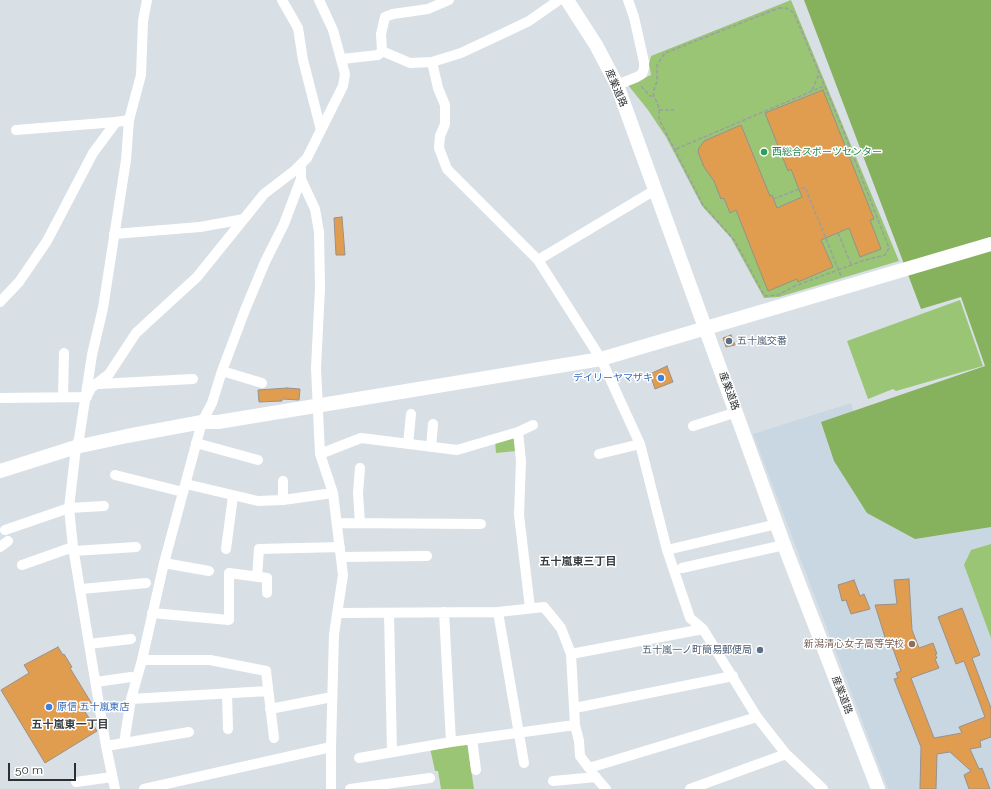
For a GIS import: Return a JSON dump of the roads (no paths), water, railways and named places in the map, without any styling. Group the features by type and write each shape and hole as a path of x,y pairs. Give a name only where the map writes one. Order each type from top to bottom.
{"street":[{"path":"115,789 106,746 89,644 69,508 76,447 87,397 92,355 103,308 126,160 129,120 141,75 143,21 147,0"},
{"path":"282,0 298,28 303,60 321,130"},
{"path":"87,397 92,388 99,384 109,374 136,333 197,277 264,194 301,164 313,148 343,86 346,74 333,30 319,0"},
{"path":"382,51 381,34 385,17 393,14 428,9 449,0"},
{"path":"382,51 410,62 432,62 461,53 506,32 528,21 559,0"},
{"name":"産業道路","path":"567,0 596,45 616,85 737,412 784,545 878,789"},
{"path":"616,85 642,74 644,62 634,17 628,0"},
{"path":"342,59 378,55 382,51"},
{"path":"432,62 438,88 445,105 445,124 440,136 439,148 447,169 538,260 601,359 640,444 667,550 690,618 703,630 733,676 757,717 786,754 818,788"},
{"path":"16,130 129,120"},
{"path":"0,302 20,282 34,262 47,241 93,153 116,122"},
{"path":"124,743 131,699 142,660 164,563 202,422 212,403 222,371 259,276 284,224 301,179 301,164"},
{"path":"301,179 315,209 319,232 320,288 316,368 320,454 333,493 343,575 334,634 331,789"},
{"path":"538,260 655,190"},
{"path":"114,234 200,227 244,219"},
{"path":"0,471 76,447 202,422 218,422 601,359 991,244"},
{"path":"63,397 64,353"},
{"path":"222,371 262,383"},
{"path":"99,384 193,379"},
{"path":"0,398 87,397"},
{"path":"693,426 737,412"},
{"path":"408,444 411,414"},
{"path":"430,448 433,424"},
{"path":"320,454 361,438 430,448 457,450 518,432 533,425"},
{"path":"518,432 521,461 519,515 530,608"},
{"path":"196,443 258,460"},
{"path":"599,454 640,444"},
{"path":"360,468 358,493 360,523"},
{"path":"115,475 258,501 284,500 333,493"},
{"path":"283,481 284,500"},
{"path":"226,549 233,496"},
{"path":"5,530 69,508 104,506"},
{"path":"337,523 481,524"},
{"path":"667,550 777,524"},
{"path":"682,568 784,545"},
{"path":"22,565 74,549 136,547"},
{"path":"257,577 259,549 427,556"},
{"path":"164,563 209,571"},
{"path":"152,613 229,620 229,573 267,578 266,594"},
{"path":"82,590 146,583"},
{"path":"338,613 498,612 544,607 561,628 571,654 575,725 579,740 580,756 606,789"},
{"path":"444,612 451,742"},
{"path":"498,612 524,763"},
{"path":"389,613 392,752"},
{"path":"571,654 703,630"},
{"path":"89,644 131,639"},
{"path":"142,660 210,660 266,670 274,738"},
{"path":"575,708 733,676"},
{"path":"96,682 131,677"},
{"path":"131,699 268,691"},
{"path":"227,694 228,729"},
{"path":"270,709 332,697"},
{"path":"588,768 757,717"},
{"path":"359,758 451,742 575,725"},
{"path":"106,746 189,732"},
{"path":"472,739 476,770"},
{"path":"144,789 331,747"},
{"path":"690,789 786,754"},
{"path":"76,782 112,777"},
{"path":"553,781 596,777"},
{"path":"350,789 430,778"}],"place":[{"name":"西総合スポーツセンター","path":"764,152"},
{"name":"五十嵐交番","path":"729,341"},
{"name":"デイリーヤマザキ","path":"661,378"},
{"name":"新潟清心女子高等学校","path":"912,644"},
{"name":"五十嵐一ノ町簡易郵便局","path":"760,650"},
{"name":"原信 五十嵐東店","path":"49,707"}],"district":[{"name":"五十嵐東三丁目","path":"578,562"},
{"name":"五十嵐東一丁目","path":"70,725"}]}
